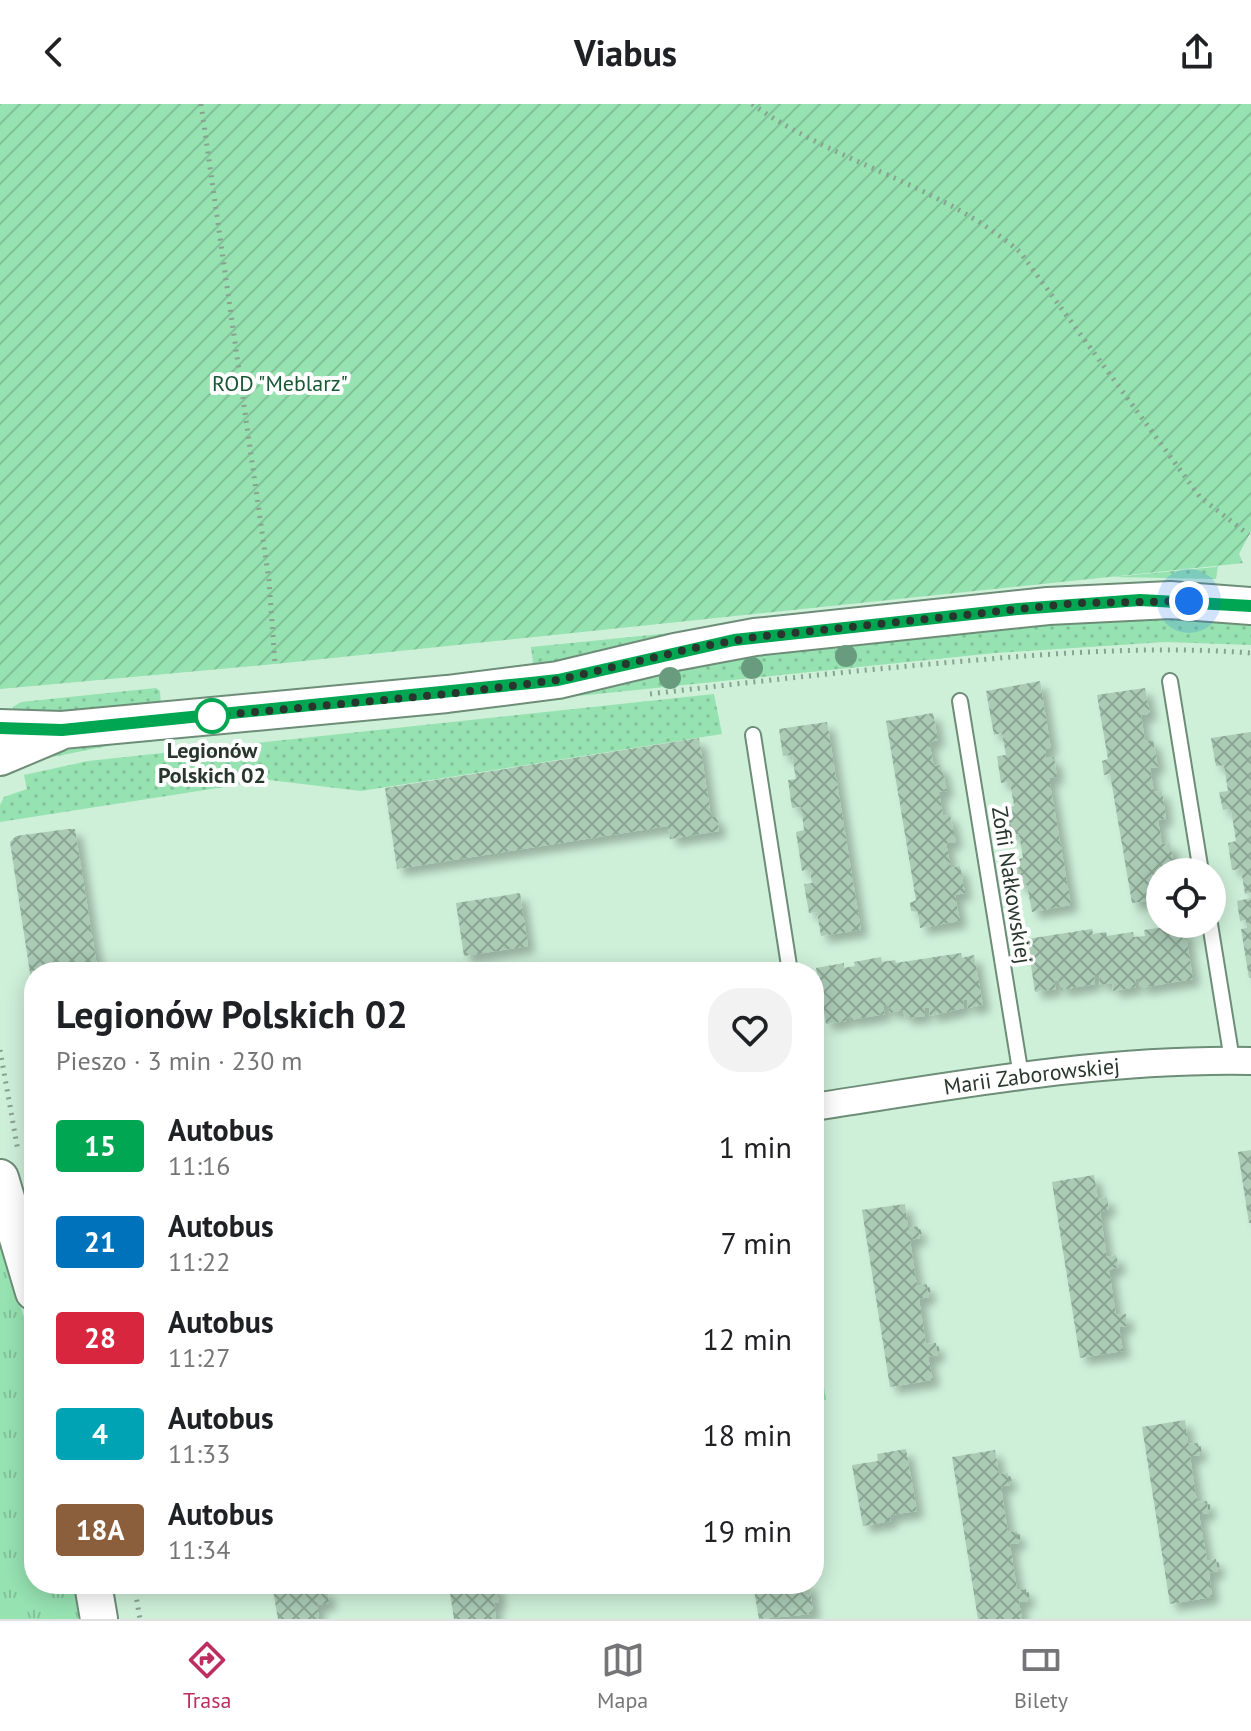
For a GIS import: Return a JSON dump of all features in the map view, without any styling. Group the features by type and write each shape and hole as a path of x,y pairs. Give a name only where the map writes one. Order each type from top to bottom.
{"street":[{"path":"0,728 62,730 558,680 700,646 755,637 986,612 1140,600 1251,606"},
{"path":"0,757 62,730"},
{"name":"Marii Zaborowskiej","path":"824,1106 1121,1064 1241,1061"},
{"path":"10,1167 24,1234"},
{"path":"95,1594 99,1619"}],"lane":[{"path":"1170,681 1199,858"},
{"name":"Zofii Nałkowskiej","path":"960,701 1021,1076"},
{"path":"753,735 788,962"},
{"path":"1213,938 1241,1061"}],"path":[{"path":"201,104 269,581 275,664"},
{"path":"752,104 795,131 969,215 998,233 1020,252 1200,497 1249,535"},
{"path":"0,1050 10,1167"},
{"path":"136,1594 140,1619"}],"green space":[{"name":"ROD \"Meblarz\"","path":"0,104 1251,104 1251,531 1239,554 1243,563 275,664 0,689"},
{"path":"1218,566 1216,579 1113,577 1215,567"},
{"path":"1160,617 1251,622 1251,645 1166,642 995,653 123,743 22,763 22,760 73,749 733,658 1034,624"},
{"path":"730,627 534,671 531,647"},
{"path":"156,688 160,691 161,705 15,717 13,707 21,702"},
{"path":"714,694 722,734 361,791 269,780 0,822 0,805 4,797 27,789 24,775 88,761"},
{"path":"0,1243 24,1317 24,1594 79,1594 78,1619 0,1619"}],"building":[{"path":"1040,681 1051,749 1045,749 1046,758 1054,757 1057,777 1049,778 1071,905 1032,912 1027,885 1019,886 1014,860 1023,858 1019,834 1010,835 1006,808 1014,806 1010,782 1001,783 997,756 1006,755 1002,733 994,735 986,691"},
{"path":"1145,688 1150,715 1141,715 1145,741 1153,740 1158,767 1150,768 1154,792 1162,791 1166,819 1158,820 1162,844 1170,843 1173,858 1146,858 1146,901 1132,903 1110,774 1104,775 1102,761 1108,759 1097,695"},
{"path":"933,713 938,740 929,742 934,766 941,765 947,791 939,792 943,816 950,815 956,842 946,843 951,868 960,866 965,893 955,895 960,921 920,928 918,912 911,911 910,903 916,900 886,721"},
{"path":"827,722 861,930 821,936 817,912 809,913 804,884 812,883 810,869 802,871 796,832 804,830 801,807 792,808 788,780 796,779 792,755 783,756 779,729"},
{"path":"1251,732 1251,893 1245,894 1241,869 1232,870 1228,843 1236,841 1231,809 1223,810 1219,792 1228,791 1224,765 1216,766 1211,738"},
{"path":"699,738 711,817 717,817 719,831 670,839 668,826 397,869 385,788"},
{"path":"75,829 96,962 28,962 10,842 16,836"},
{"path":"520,893 528,946 464,956 456,903"},
{"path":"1251,898 1249,978 1241,929 1247,928 1246,920 1240,921 1237,901"},
{"path":"1092,929 1093,934 1106,932 1107,936 1133,932 1134,937 1145,936 1144,930 1146,938 1186,938 1193,979 1140,988 1139,978 1135,979 1136,987 1113,991 1112,983 1100,985 1099,975 1094,975 1095,984 1061,990 1059,980 1054,981 1056,989 1035,992 1027,939"},
{"path":"961,953 962,958 974,955 983,1005 968,1008 967,999 963,1000 964,1008 930,1016 929,1007 924,1008 925,1016 905,1018 903,1010 890,1013 888,1005 883,1006 885,1014 851,1020 850,1017 846,1021 826,1024 824,967 844,963 844,968 855,966 854,962 881,957 882,962 895,960 896,963"},
{"path":"1251,1150 1251,1223 1249,1223 1238,1152"},
{"path":"1094,1175 1098,1199 1107,1197 1109,1209 1100,1211 1107,1257 1116,1255 1119,1267 1109,1270 1116,1315 1126,1314 1127,1326 1119,1327 1123,1351 1080,1358 1052,1182"},
{"path":"905,1204 908,1228 918,1226 920,1238 910,1240 917,1286 927,1284 929,1297 919,1299 926,1344 936,1343 938,1355 928,1357 933,1380 890,1387 862,1210"},
{"path":"1185,1420 1188,1444 1198,1443 1200,1455 1190,1456 1197,1502 1207,1501 1209,1513 1199,1514 1207,1561 1216,1559 1218,1571 1209,1573 1212,1597 1170,1604 1142,1427"},
{"path":"906,1449 917,1511 890,1515 891,1521 863,1526 852,1465 878,1461 877,1454"},
{"path":"995,1450 999,1474 1008,1473 1010,1485 1001,1486 1008,1532 1017,1531 1019,1543 1010,1544 1017,1590 1026,1589 1028,1601 1019,1602 1022,1619 978,1619 952,1457"},
{"path":"274,1594 328,1594 329,1603 317,1605 319,1619 278,1619"},
{"path":"450,1594 498,1594 499,1603 494,1603 496,1619 454,1619"},
{"path":"755,1594 811,1594 811,1614 759,1619"}],"bus line":[{"name":"15","path":"0,728 62,730 447,694 558,680 755,637 1048,606 1170,600 1251,606"}],"place":[{"name":"Legionów Polskich 02","path":"212,716"}],"route":[{"path":"212,716 447,694 558,680 755,637 1078,603 1189,601"}]}
